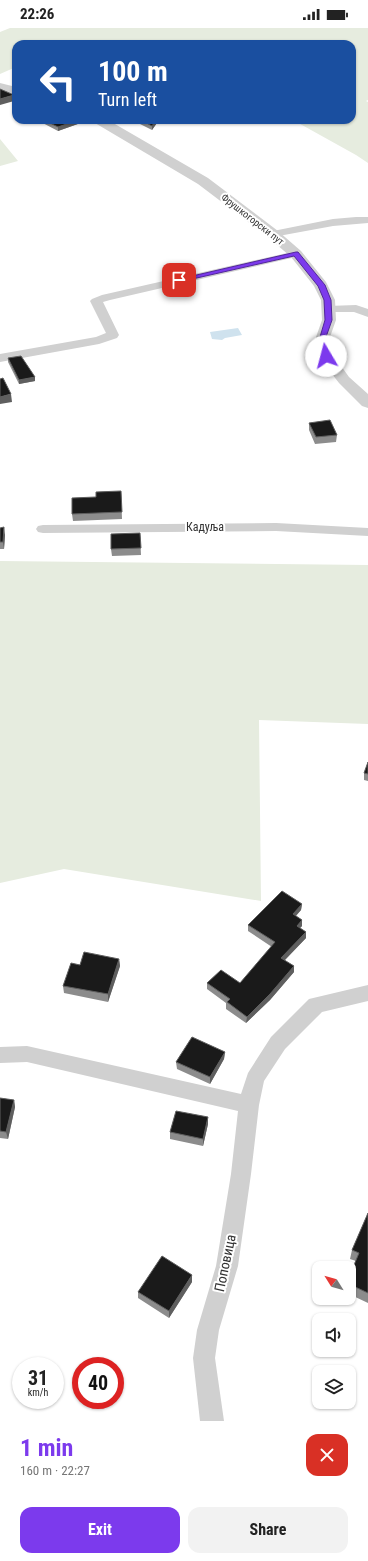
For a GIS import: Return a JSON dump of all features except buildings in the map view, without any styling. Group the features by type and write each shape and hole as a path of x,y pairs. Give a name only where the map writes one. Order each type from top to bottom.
{"street":[{"path":"0,86 12,90"},
{"name":"Фрушкогорски пут","path":"106,124 203,181 274,234 296,254 321,285 328,300 329,320 323,337 326,356 344,380 368,403"},
{"path":"274,234 297,231 332,223 368,220"},
{"path":"0,358 99,340 113,335 96,301 106,297 296,254"},
{"path":"328,309 356,308 368,312"},
{"name":"Кадуља","path":"43,528 268,527 368,532"},
{"name":"Поповица","path":"212,1421 204,1358 208,1330 227,1266 241,1174 249,1105 255,1079 278,1043 316,1005 368,993"},
{"path":"0,1055 27,1054 249,1105"}],"shaded area":[{"path":"10,28 368,28 368,100 366,101 368,102 368,163 300,124 356,124 356,40 12,40 12,69 0,74 0,32"},
{"path":"0,139 18,161 0,166"},
{"path":"0,561 368,565 368,724 259,720 261,901 64,869 0,883"}],"water":[{"path":"238,328 242,335 225,338 222,340 212,339 210,332"}],"route":[{"path":"179,280 296,254 321,285 328,300 329,320 323,337 326,356"}]}
